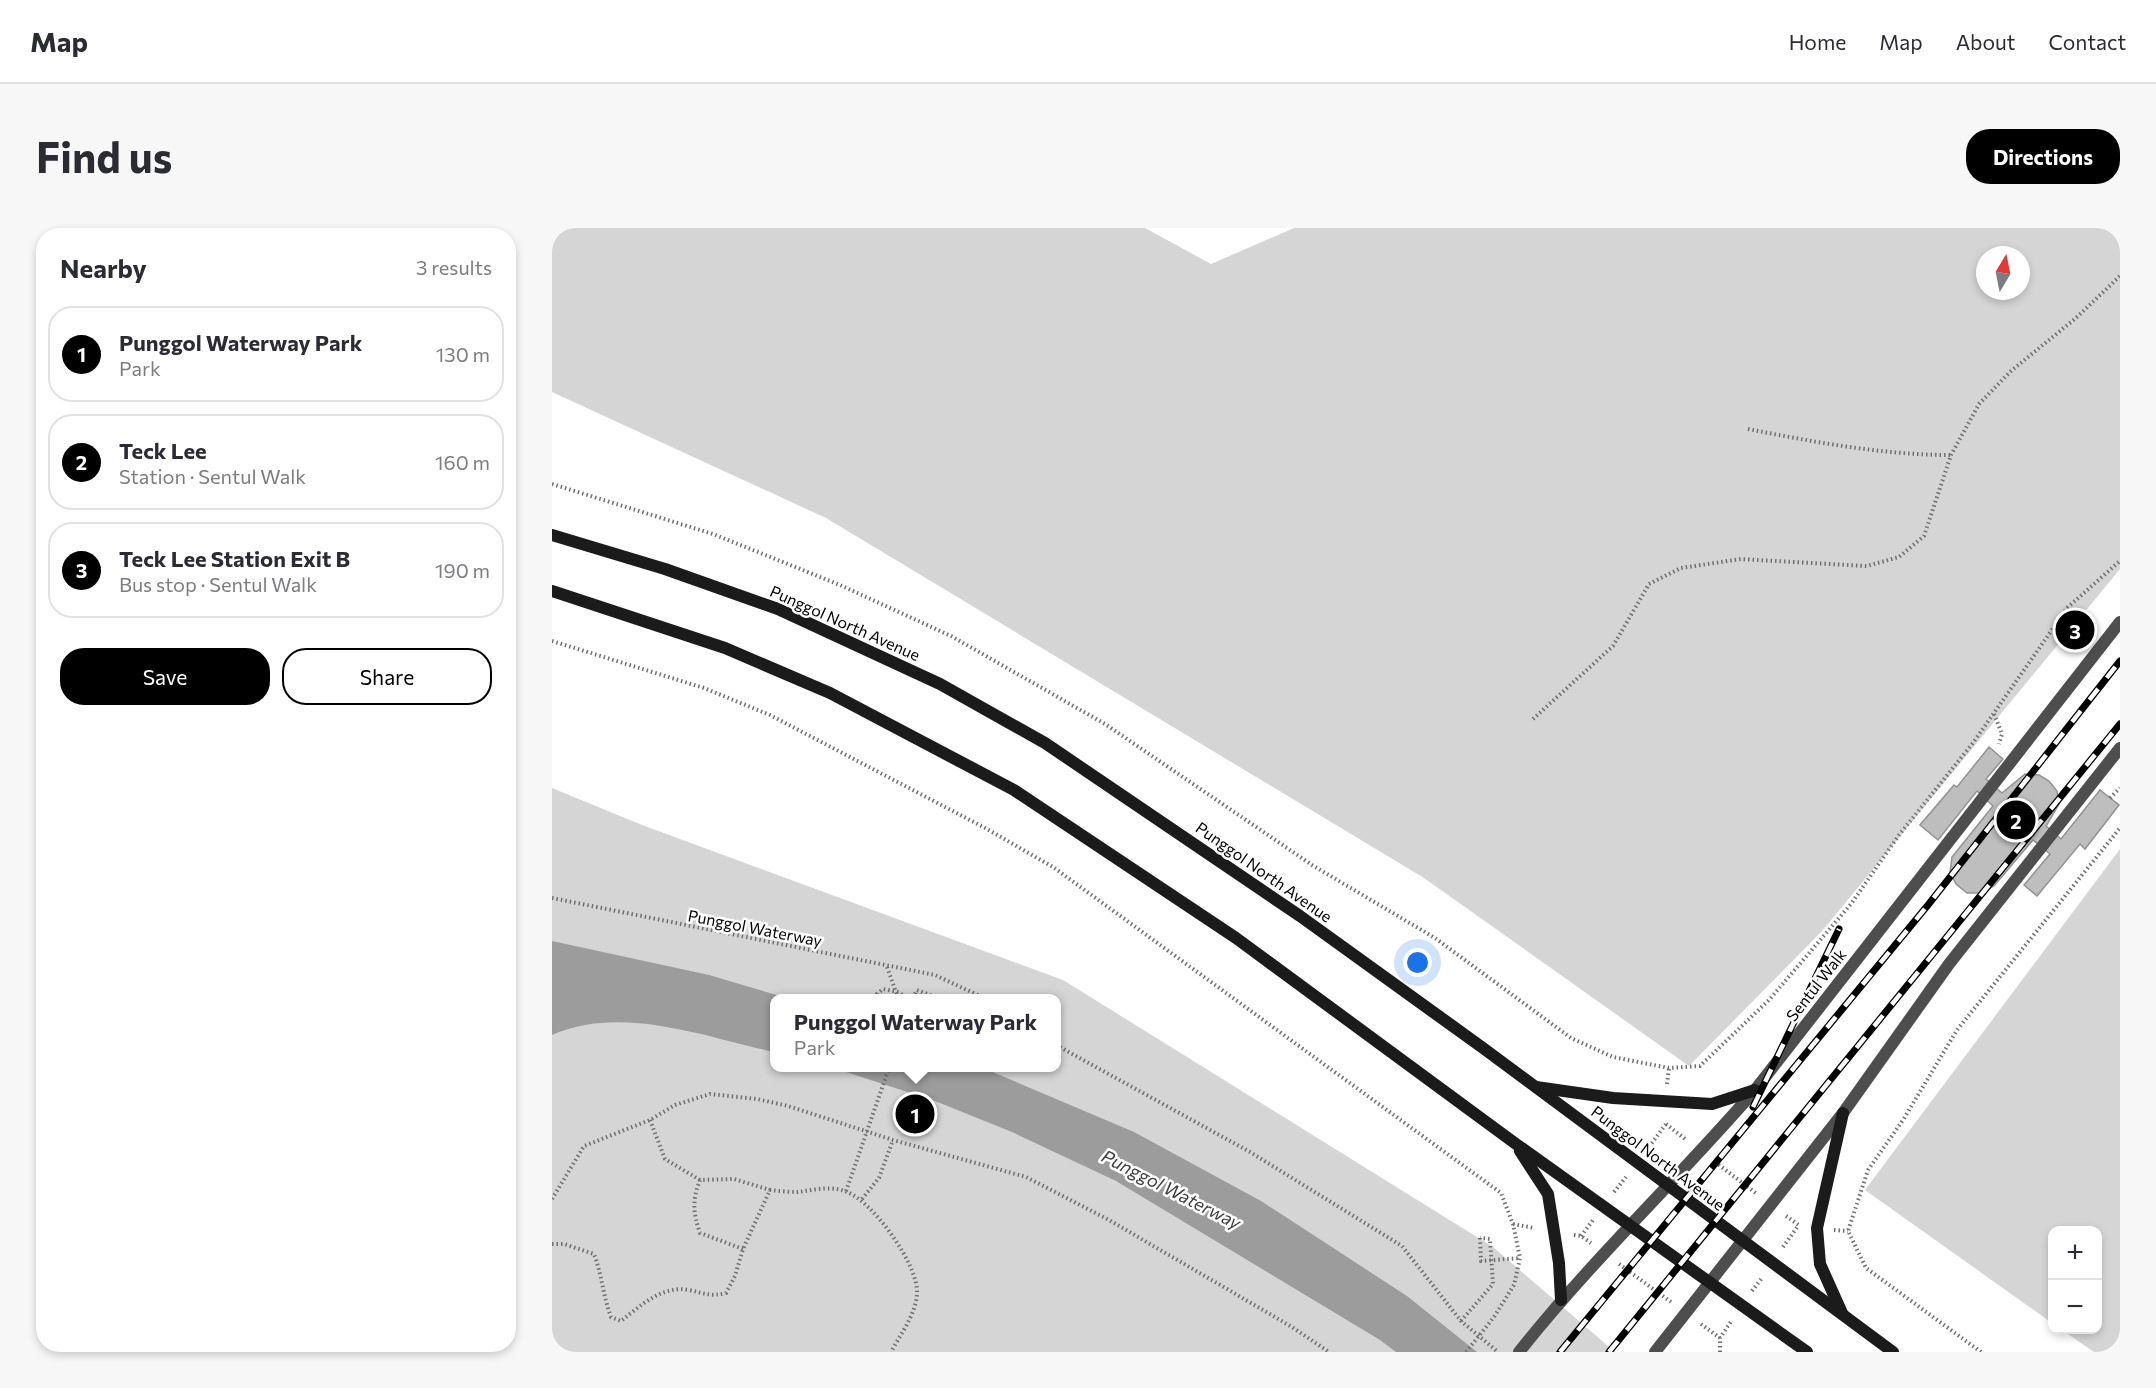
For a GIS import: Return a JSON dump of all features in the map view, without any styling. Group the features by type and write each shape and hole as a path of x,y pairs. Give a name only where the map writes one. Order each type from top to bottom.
{"main road":[{"name":"Punggol North Avenue","path":"552,535 665,569 778,609 939,684 1035,737 1300,916 1535,1086 1893,1352"},
{"path":"552,591 725,648 830,693 1014,790 1236,938 1515,1144 1807,1352"},
{"path":"1535,1086 1614,1098 1712,1104 1755,1090"},
{"path":"1843,1113 1817,1228 1820,1264 1843,1316"},
{"path":"1515,1144 1548,1194 1561,1300"}],"street":[{"name":"Sentul Walk","path":"1520,1352 1561,1300 1702,1151 1755,1090 2120,622"},
{"path":"1655,1352 1843,1113 1949,964 2120,748"}],"path":[{"path":"1533,719 1613,646 1648,584 1681,568 1741,559 1867,566 1899,557 1924,536 1951,455 1979,404 2011,371 2076,318 2120,276"},
{"path":"1748,429 1813,441 1924,455 1951,455"},
{"path":"552,484 713,534 840,585 951,636 1105,724 1312,865 1435,938 1571,1038 1613,1057 1669,1068 1700,1066 1769,999 1851,904 1899,835 1973,743 2067,608 2120,561"},
{"path":"552,640 704,688 770,715 987,829 1053,867 1501,1193 1514,1224 1520,1257 1514,1285 1494,1317 1466,1352"},
{"path":"1993,713 2002,734 1997,754"},
{"path":"2110,798 2120,788"},
{"path":"1981,1352 1866,1268 1848,1232 1868,1170 1903,1120 1957,1030 2120,828"},
{"name":"Punggol Waterway","path":"552,898 886,967 935,975 974,994"},
{"path":"886,967 896,994"},
{"path":"877,994 883,989 901,994"},
{"path":"1061,1048 1250,1152 1402,1246 1461,1321 1498,1352"},
{"path":"846,1191 888,1072"},
{"path":"552,1198 584,1146 650,1120 675,1105 710,1094 788,1106 893,1140 1026,1177 1119,1226 1292,1327 1329,1352"},
{"path":"650,1120 665,1159 700,1180 734,1179 770,1190 796,1192 823,1188 846,1191 862,1199 905,1253 914,1272 917,1294 912,1313 891,1352"},
{"path":"1719,1352 1720,1338 1798,1226 1666,1124 1581,1236 1720,1338"},
{"path":"862,1199 879,1178 893,1140"},
{"path":"700,1180 694,1196 693,1213 700,1233 743,1249"},
{"path":"552,1244 564,1244 594,1254 601,1271 602,1294 611,1317 621,1321 662,1292 686,1289 713,1296 726,1293 770,1190"},
{"path":"1461,1321 1493,1284 1490,1239 1480,1238 1482,1261 1520,1257"}],"shaded area":[{"path":"552,228 1145,228 1211,264 1294,228 2120,228 2120,569 1823,930 1689,1066 1424,878 826,518 552,392"},
{"path":"552,788 642,825 1063,980 1493,1247 1615,1352 552,1352"},
{"path":"2120,849 2120,1352 2094,1352 2068,1334 2102,1334 2102,1226 2048,1226 2048,1320 1865,1190"}],"water":[{"path":"552,941 709,975 773,994 770,994 770,1051 663,1026 634,1023 606,1022 579,1026 552,1035"},
{"path":"846,1072 992,1072 1134,1132 1261,1201 1407,1296 1477,1352 1396,1352 1380,1340 1116,1181 1012,1132 935,1101"}],"building":[{"path":"1989,747 2003,759 1986,779 2002,793 2025,774 2039,775 2049,781 2057,791 2059,804 2046,826 2061,839 2100,790 2119,805 2085,849 2080,844 2037,896 2024,885 2050,854 2033,840 1994,886 1981,893 1967,893 1956,884 1950,872 1952,857 1993,806 1977,791 1938,840 1920,825 1954,785 1957,787"}],"railway":[{"path":"1560,1352 1928,905 2120,661"},
{"path":"1609,1352 2120,724"},
{"path":"1753,1107 1839,929"}],"place":[{"name":"Teck Lee Station Exit B","path":"2075,630"},
{"name":"Teck Lee","path":"2016,820"},
{"name":"Punggol Waterway Park","path":"915,1114"}]}
